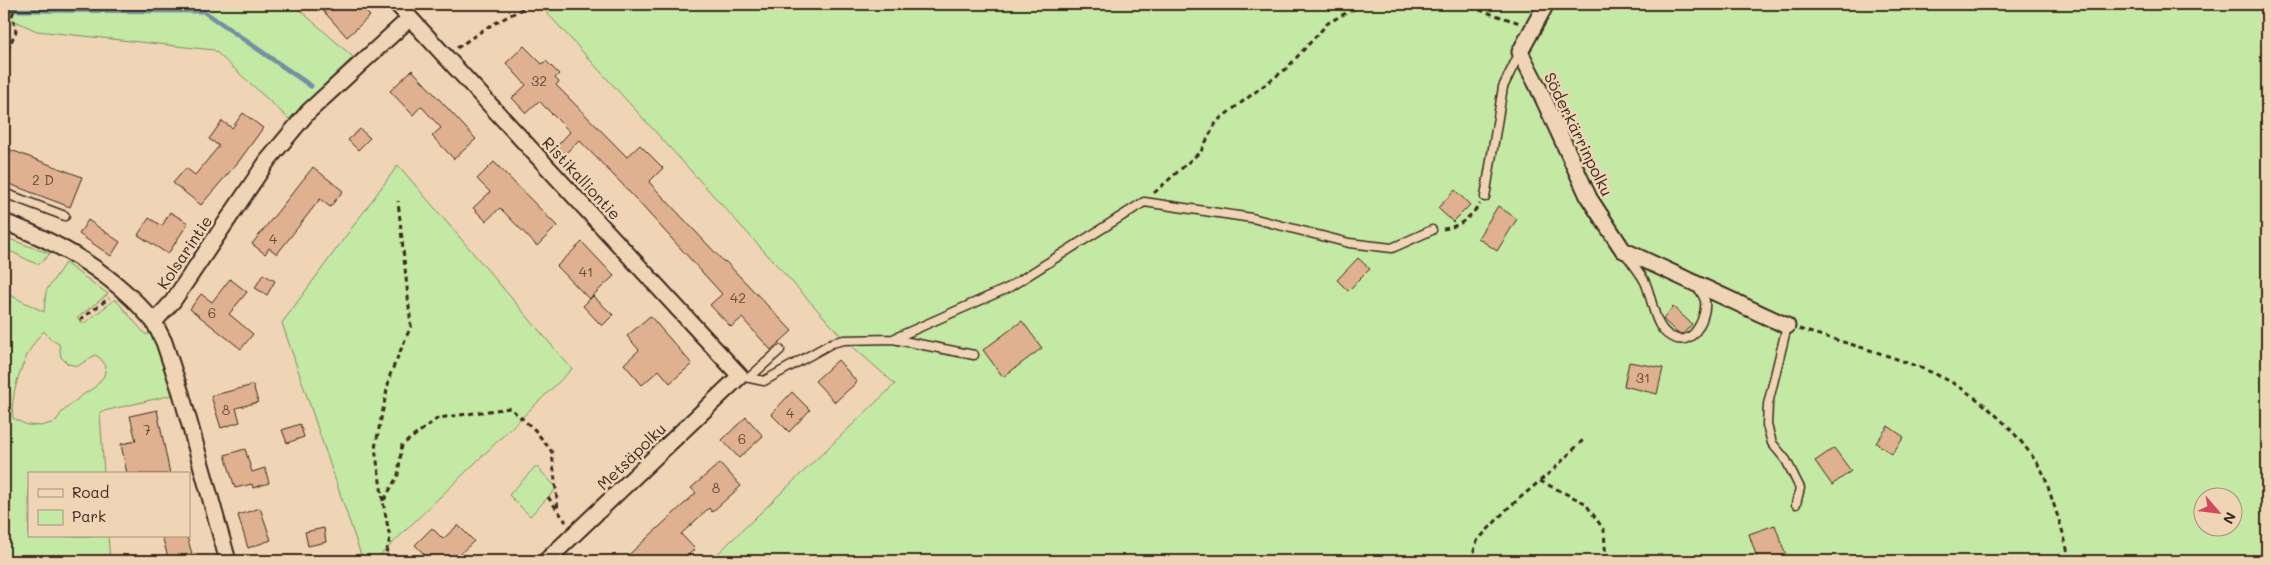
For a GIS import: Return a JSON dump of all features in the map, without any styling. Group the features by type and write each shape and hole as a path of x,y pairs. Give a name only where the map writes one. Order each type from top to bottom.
{"street":[{"name":"Ristikalliontie","path":"397,4 745,377"},
{"path":"1520,52 1546,4"},
{"name":"Kolsarintie","path":"154,322 173,301 268,160 308,112 410,18"},
{"name":"Söderkärrinpolku","path":"1520,52 1538,87 1588,198 1623,250"},
{"path":"4,222 46,239 77,256 132,297 154,322 164,342 181,393 228,561"},
{"path":"1623,250 1787,326"},
{"name":"Metsäpolku","path":"546,561 745,377"}],"lane":[{"path":"1485,198 1503,87 1520,52"},
{"path":"4,193 65,216"},
{"path":"893,339 1008,288 1144,202 1252,218 1349,243 1392,248 1432,230"},
{"path":"1623,250 1645,282 1660,328 1679,340 1688,338 1704,317 1705,300 1697,284"},
{"path":"1787,326 1768,404 1767,426 1772,443 1786,460 1800,488 1796,504"},
{"path":"745,377 764,381 832,343 844,340 893,339 974,356"},
{"path":"745,377 780,350"}],"path":[{"path":"4,58 16,31 12,16 17,4"},
{"path":"448,58 486,28 528,4"},
{"path":"1144,202 1201,151 1217,121 1287,68 1328,23 1362,4"},
{"path":"1454,4 1467,6 1533,28"},
{"path":"1432,230 1452,228 1469,218 1485,198"},
{"path":"384,561 390,538 375,448 390,375 411,326 398,202"},
{"path":"80,320 113,295"},
{"path":"1787,326 1928,370 1963,389 1989,410 2017,438 2043,472 2066,541 2069,561"},
{"path":"383,502 398,475 402,445 438,418 510,408 535,430 552,452 558,510"},
{"path":"1472,561 1477,541 1508,509 1584,438"},
{"path":"1540,481 1586,503 1604,530 1606,561"},
{"path":"548,497 575,534"}],"green space":[{"path":"4,4 293,4 353,57 289,119 214,50 37,31 4,16"},
{"path":"539,4 2267,4 2267,561 710,561 895,384 844,339"},
{"path":"398,165 572,369 374,561 363,561 282,323"},
{"path":"4,237 50,254 38,265 4,248"},
{"path":"65,263 108,294 77,318 84,324 115,299 146,335 151,331 160,348 172,395 100,412 104,472 28,472 28,538 108,538 110,561 4,561 4,285 12,296 44,312 46,291","holes":["44,331 50,339 59,344 61,357 68,364 78,366 95,355 100,358 106,366 104,376 95,387 62,412 55,422 41,426 27,425 13,418 12,408 16,384 31,348"]},
{"path":"536,466 557,488 530,516 509,495"}],"building":[{"path":"317,4 358,4 370,16 347,37"},
{"path":"524,46 542,64 546,61 559,74 555,78 559,82 556,85 627,157 640,145 663,168 649,182 792,331 771,350 742,318 731,327 710,305 722,294 623,185 579,140 565,154 557,146 570,132 539,101 526,113 512,98 526,85 506,63"},
{"path":"412,70 476,139 454,159 432,136 441,128 421,106 413,115 390,91"},
{"path":"243,113 263,128 239,161 201,205 173,183 186,168 195,175 219,146 209,139 222,121 232,128"},
{"path":"360,129 370,138 358,150 348,140"},
{"path":"11,150 82,177 70,207 4,182 4,167"},
{"path":"494,162 557,226 537,246 500,208 486,221 473,208 490,192 477,179"},
{"path":"313,167 343,191 330,207 320,199 277,254 269,248 265,254 252,244"},
{"path":"1455,190 1470,205 1453,222 1438,208"},
{"path":"1498,206 1517,219 1497,251 1478,238"},
{"path":"170,212 188,223 168,254 138,235 149,218 162,226"},
{"path":"88,220 120,242 111,256 79,234"},
{"path":"582,242 614,276 589,299 557,266"},
{"path":"1358,258 1370,269 1348,291 1337,280"},
{"path":"263,274 275,281 267,295 255,288"},
{"path":"230,279 247,292 229,314 253,334 241,349 190,309 201,294 212,302"},
{"path":"593,296 613,315 602,326 583,306"},
{"path":"1673,307 1692,324 1683,334 1677,333 1663,319"},
{"path":"650,316 692,364 670,383 659,370 642,385 624,364 639,350 627,336"},
{"path":"1022,321 1042,348 1003,377 983,350"},
{"path":"838,360 857,382 835,402 815,381"},
{"path":"1629,362 1663,368 1657,394 1624,386"},
{"path":"253,385 258,402 236,408 240,422 221,428 211,396"},
{"path":"792,392 810,410 789,432 771,414"},
{"path":"157,410 170,472 127,472 121,444 136,441 130,416"},
{"path":"746,417 763,436 739,458 722,440"},
{"path":"300,424 304,437 287,443 282,430"},
{"path":"1888,426 1904,437 1892,454 1876,443"},
{"path":"1834,448 1851,471 1832,485 1815,461"},
{"path":"245,449 252,472 265,468 269,483 253,488 252,484 235,488 225,455"},
{"path":"720,463 741,486 712,512 709,508 681,534 695,549 681,561 622,561 696,493 691,488"},
{"path":"260,508 271,540 248,548 238,515"},
{"path":"458,525 474,541 461,553 469,561 431,561 415,545 432,528 443,539"},
{"path":"1775,525 1788,561 1758,561 1749,534"},
{"path":"324,528 326,542 308,546 305,532"},
{"path":"163,538 188,538 194,561 169,561"}],"waterway":[{"path":"4,5 15,10 203,11 311,86"}]}
